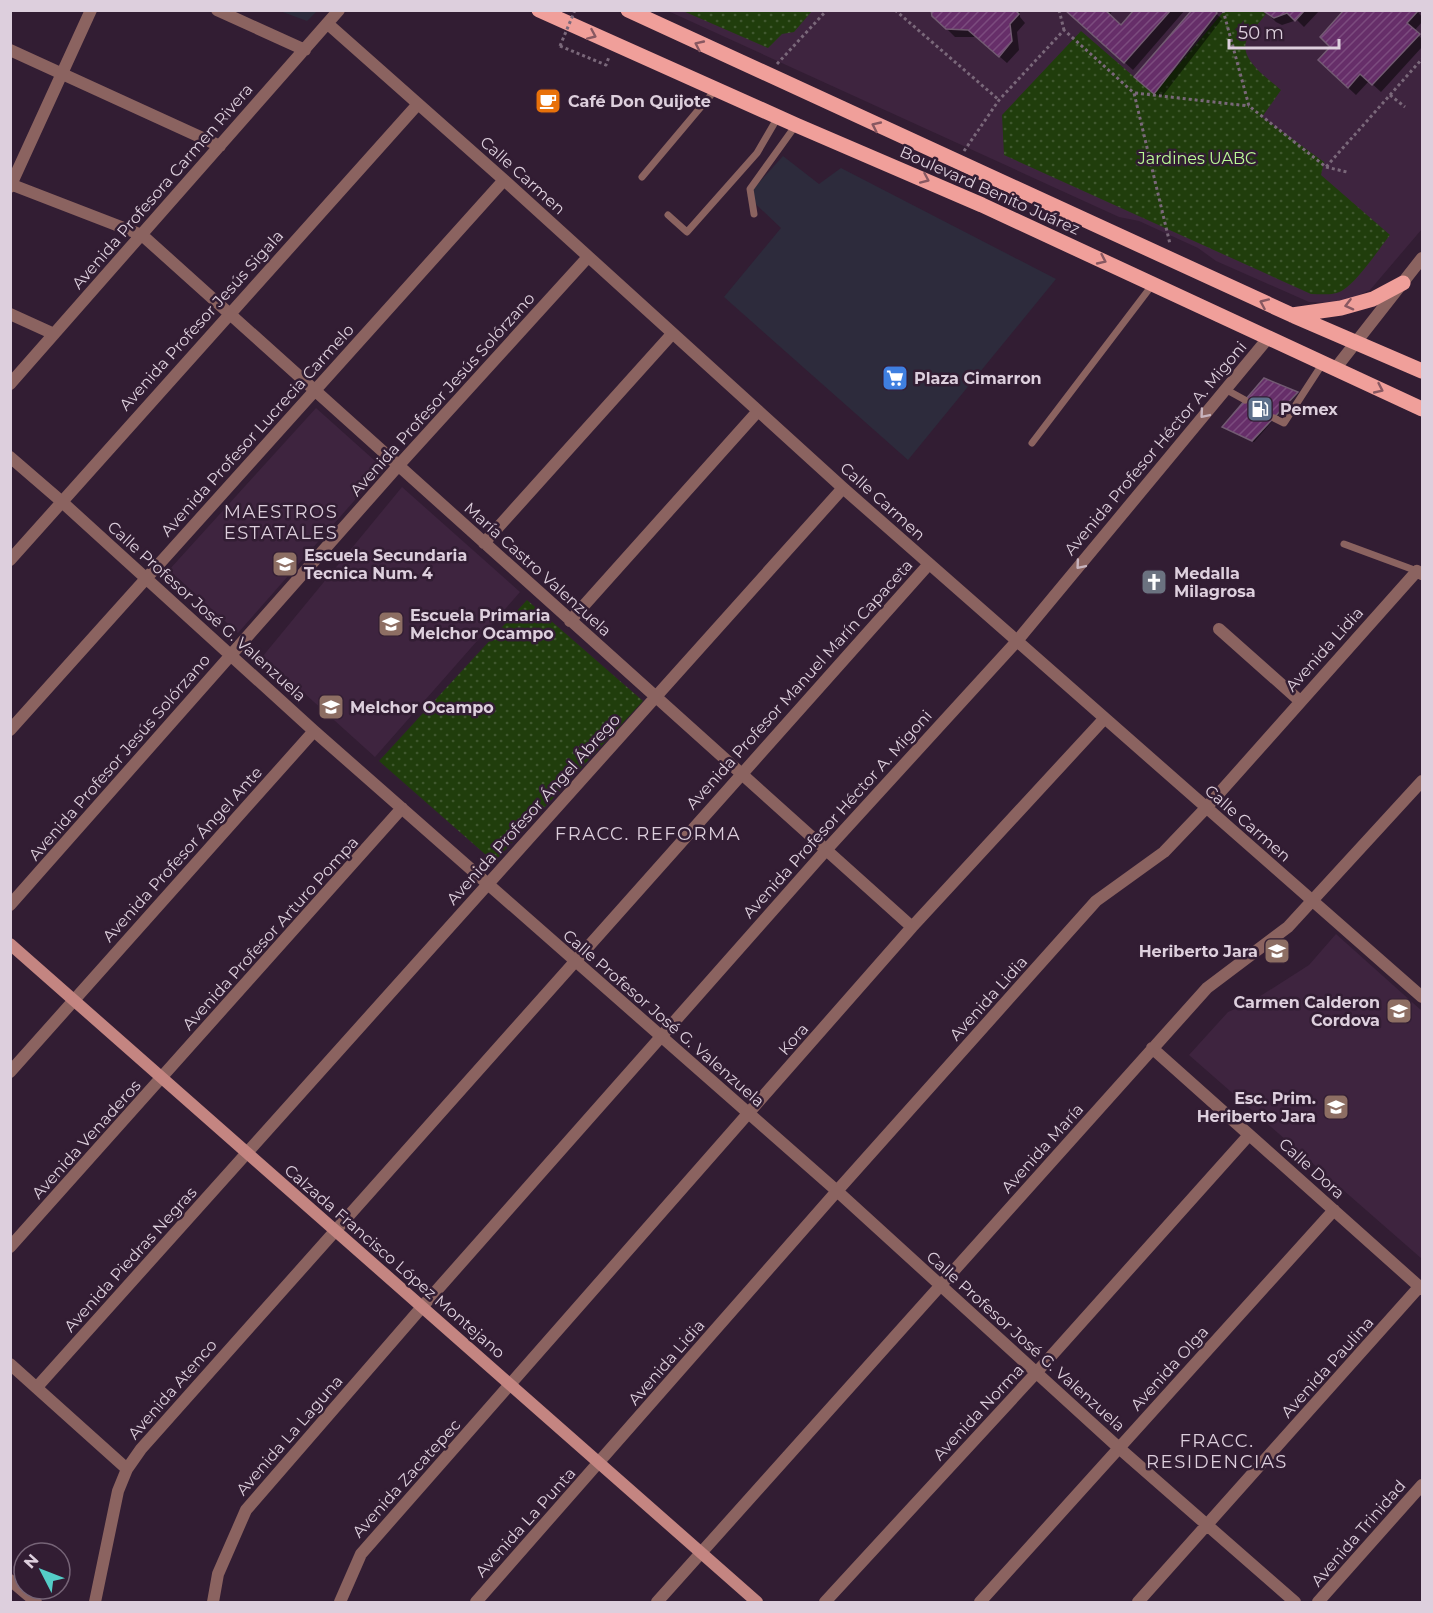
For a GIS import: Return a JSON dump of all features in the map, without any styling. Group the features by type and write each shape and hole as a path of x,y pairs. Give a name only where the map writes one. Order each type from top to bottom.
{"main road":[{"name":"Boulevard Benito Juárez","path":"539,10 982,205 1422,409"},
{"name":"Boulevard Benito Juárez","path":"628,10 1174,262 1422,371"},
{"path":"1292,315 1341,308 1373,299 1403,283"},
{"name":"Calzada Francisco López Montejano","path":"10,944 757,1602"}],"street":[{"path":"91,10 11,185 142,235"},
{"path":"217,10 305,50"},
{"name":"Avenida Profesora Carmen Rivera","path":"10,384 339,10"},
{"name":"Calle Carmen","path":"328,24 504,180 843,488 1422,997"},
{"path":"10,50 220,146"},
{"name":"Avenida Profesor Jesús Sigala","path":"10,560 418,104"},
{"name":"Avenida Profesor Lucrecia Carmelo","path":"10,730 504,180"},
{"name":"María Castro Valenzuela","path":"142,235 912,927"},
{"name":"Avenida Profesor Jesús Solórzano","path":"10,905 398,466 588,257"},
{"path":"1329,366 1356,343 1422,258"},
{"path":"10,314 54,334"},
{"path":"484,543 672,334"},
{"name":"Avenida Profesor Héctor A. Migoni","path":"422,1307 826,849 1017,641 1269,337"},
{"path":"570,621 758,411"},
{"name":"Calle Profesor José G. Valenzuela","path":"10,457 487,885 837,1191 1119,1448 1295,1602"},
{"name":"Avenida Profesor Ángel Ábrego","path":"248,1153 843,488"},
{"name":"Avenida Profesor Manuel Marín Capaceta","path":"335,1229 929,564"},
{"name":"Avenida Lidia","path":"599,1464 837,1191 1096,901 1164,852 1420,572"},
{"path":"1219,629 1300,701"},
{"name":"Kora","path":"511,1385 912,927 1104,719"},
{"name":"Avenida Profesor Ángel Ante","path":"10,1072 315,731"},
{"name":"Avenida María","path":"657,1602 1152,1048 1214,982 1275,939 1313,902 1422,781"},
{"name":"Avenida Profesor Arturo Pompa","path":"162,1079 402,808"},
{"name":"Calle Dora","path":"1152,1048 1421,1288"},
{"name":"Avenida Venaderos","path":"10,1247 162,1079"},
{"name":"Avenida Norma","path":"825,1602 1036,1373 1250,1135"},
{"name":"Avenida Piedras Negras","path":"37,1387 248,1153"},
{"name":"Avenida Olga","path":"980,1602 1334,1210"},
{"name":"Avenida Atenco","path":"95,1602 118,1491 127,1469 141,1449 335,1229"},
{"name":"Avenida Paulina","path":"1137,1602 1421,1288"},
{"name":"Avenida La Laguna","path":"213,1602 218,1574 246,1510 422,1307"},
{"path":"10,1364 127,1469"},
{"name":"Avenida Zacatepec","path":"340,1602 361,1554 511,1385"},
{"name":"Avenida La Punta","path":"476,1602 599,1464"},
{"name":"Avenida Trinidad","path":"1318,1602 1422,1485"},
{"path":"10,1580 36,1602"}],"lane":[{"path":"642,177 716,89"},
{"path":"668,215 687,231 757,153 778,117"},
{"path":"753,214 750,189 796,125"},
{"path":"1032,443 1153,284"},
{"path":"1274,418 1284,423 1329,366"},
{"path":"1225,389 1245,400"},
{"path":"1344,544 1420,572"}],"path":[{"path":"575,10 560,46 606,65"},
{"path":"766,75 827,10"},
{"path":"894,10 999,100"},
{"path":"1059,10 1064,30 1134,93 1174,262"},
{"path":"1223,10 1249,106"},
{"path":"956,162 999,100 1064,30"},
{"path":"1326,167 1422,59"},
{"path":"1134,93 1249,106 1326,167 1347,172"},
{"path":"1390,95 1405,108"}],"shaded area":[{"path":"280,11 317,11 307,21"},
{"path":"668,11 1422,11 1422,229 1370,290 1346,301 1309,302 1216,261 1198,248 1139,221 1119,217"},
{"name":"Plaza Cimarron","path":"783,156 819,184 841,168 1056,279 908,460 724,297 781,228 747,196"},
{"path":"316,408 383,468 238,633 169,570"},
{"name":"Escuela Primaria Melchor Ocampo","path":"402,487 520,592 375,757 263,656"},
{"name":"Esc. Prim. Heriberto Jara","path":"1336,934 1422,1011 1422,1259 1189,1055 1228,1012 1251,1002 1309,965"}],"green space":[{"path":"812,10 794,32 782,34 768,48 683,11"},
{"name":"Jardines UABC","path":"1224,11 1262,11 1266,14 1250,34 1245,45 1249,60 1281,90 1262,117 1324,162 1321,175 1390,235 1355,280 1339,292 1311,294 1004,155 1002,115 1081,31 1154,94"},
{"path":"527,600 643,701 494,862 379,761"}],"building":[{"path":"931,10 1015,10 1019,14 1010,24 1012,41 999,57 968,30 946,29 932,16"},
{"path":"1065,10 1105,10 1121,25 1134,10 1171,10 1124,63"},
{"path":"1192,10 1215,10 1217,13 1154,94 1134,77"},
{"path":"1262,10 1305,10 1295,21 1287,13 1274,18"},
{"path":"1344,10 1418,11 1407,23 1420,34 1372,85 1360,74 1348,88 1318,60 1330,47 1320,37"},
{"name":"Pemex","path":"1264,378 1298,392 1252,441 1222,427"}],"place":[{"name":"Café Don Quijote","path":"548,101"},
{"name":"Plaza Cimarron","path":"895,378"},
{"name":"Pemex","path":"1260,409"},
{"name":"Escuela Secundaria Tecnica Num. 4","path":"285,564"},
{"name":"Medalla Milagrosa","path":"1154,582"},
{"name":"Escuela Primaria Melchor Ocampo","path":"391,624"},
{"name":"Melchor Ocampo","path":"331,707"},
{"name":"Heriberto Jara","path":"1277,951"},
{"name":"Carmen Calderon Cordova","path":"1399,1011"},
{"name":"Esc. Prim. Heriberto Jara","path":"1336,1107"}],"district":[{"name":"MAESTROS ESTATALES","path":"281,522"},
{"name":"FRACC. REFORMA","path":"648,834"},
{"name":"FRACC. RESIDENCIAS","path":"1217,1451"}]}
